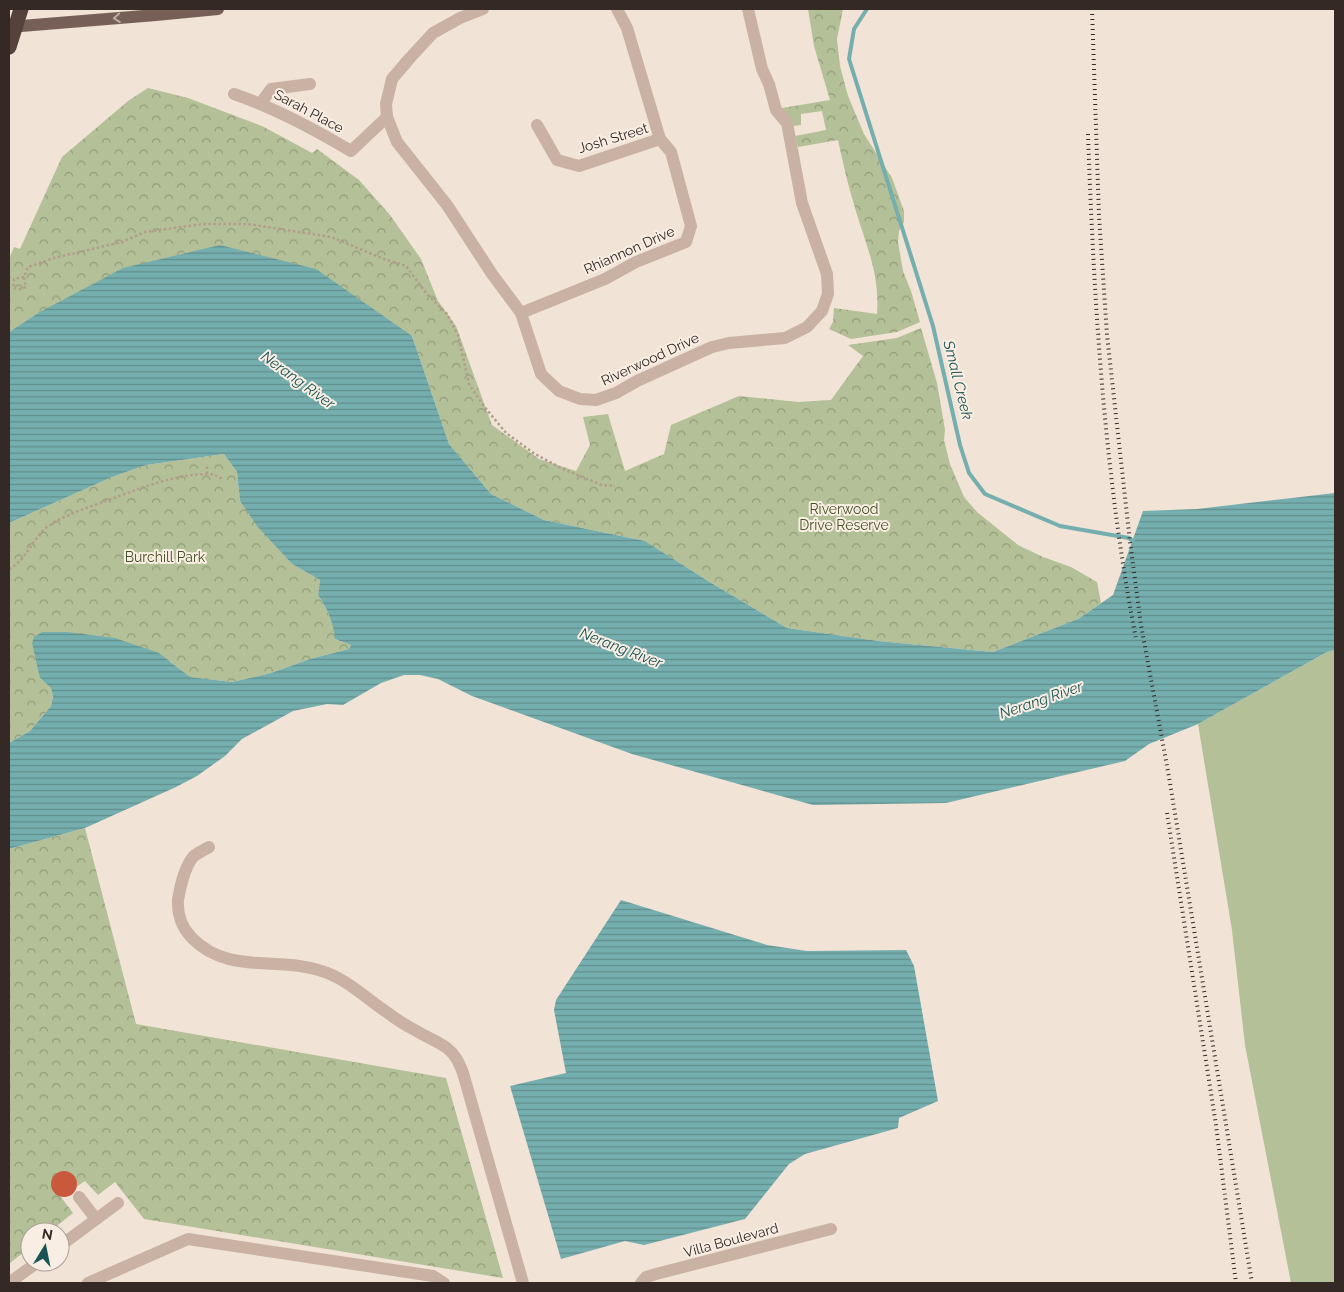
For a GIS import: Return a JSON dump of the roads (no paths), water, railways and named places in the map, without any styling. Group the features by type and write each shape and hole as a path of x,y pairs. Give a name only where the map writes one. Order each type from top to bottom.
{"highway":[{"path":"9,46 21,9"}],"main road":[{"path":"9,27 218,9"}],"street":[{"name":"Riverwood Drive","path":"483,9 460,18 433,33 409,59 392,79 386,104 387,117 397,142 447,205 492,274 521,313 540,374 559,391 580,399 596,400 616,394 637,381 712,348 729,343 785,338 807,327 822,311 828,294 827,274 802,203 786,123 776,110 769,84 762,69 748,9"},
{"name":"Rhiannon Drive","path":"521,313 686,242 692,226 671,152 660,140 627,28 617,9"},
{"name":"Sarah Place","path":"262,103 271,89 310,84"},
{"name":"Sarah Place","path":"234,94 262,103 351,151 387,117"},
{"name":"Josh Street","path":"537,125 557,160 580,166 660,140"},
{"path":"209,847 193,857 181,882 178,901 179,917 187,933 200,947 219,957 236,962 286,964 331,974 353,987 388,1014 446,1047 456,1057 463,1073 524,1283"},
{"path":"79,1197 96,1220"},
{"path":"70,1239 118,1203"},
{"name":"Villa Boulevard","path":"641,1283 646,1278 656,1274 831,1229"},
{"path":"88,1283 188,1239 432,1276 444,1283"},
{"path":"11,1283 25,1272"}],"water":[{"name":"Nerang River","path":"220,245 316,269 412,336 449,444 491,494 544,520 645,541 787,628 878,641 993,652 1078,619 1113,595 1143,511 1197,509 1335,493 1335,650 1327,652 1198,724 1149,744 1125,761 946,803 813,805 632,754 472,696 438,679 420,675 404,675 381,683 343,705 327,704 293,711 242,739 225,756 197,776 176,787 85,828 9,849 9,743 30,731 51,706 53,696 51,688 40,678 32,643 34,637 42,632 67,632 115,638 159,653 190,677 232,682 271,673 310,659 349,649 351,645 335,639 333,626 325,606 318,595 320,580 292,564 257,526 240,501 237,472 224,454 146,465 112,477 9,523 9,332 38,313 123,268"},
{"path":"621,900 767,945 807,951 906,950 914,966 938,1101 899,1118 898,1128 805,1154 789,1164 745,1219 644,1245 625,1241 561,1259 510,1086 566,1073 554,1010 556,1000"}],"waterway":[{"name":"Small Creek","path":"867,9 854,29 849,59 933,326 960,445 969,473 985,494 1060,526 1129,538 1136,544"}],"railway":[{"path":"1092,9 1099,216 1107,335 1130,542 1141,625 1169,777 1252,1283"},
{"path":"1088,134 1097,324 1108,451 1125,577 1136,639"},
{"path":"1167,813 1216,1125 1236,1283"}],"park label":[{"name":"Riverwood Drive Reserve","path":"844,518"},
{"name":"Burchill Park","path":"165,557"}]}
